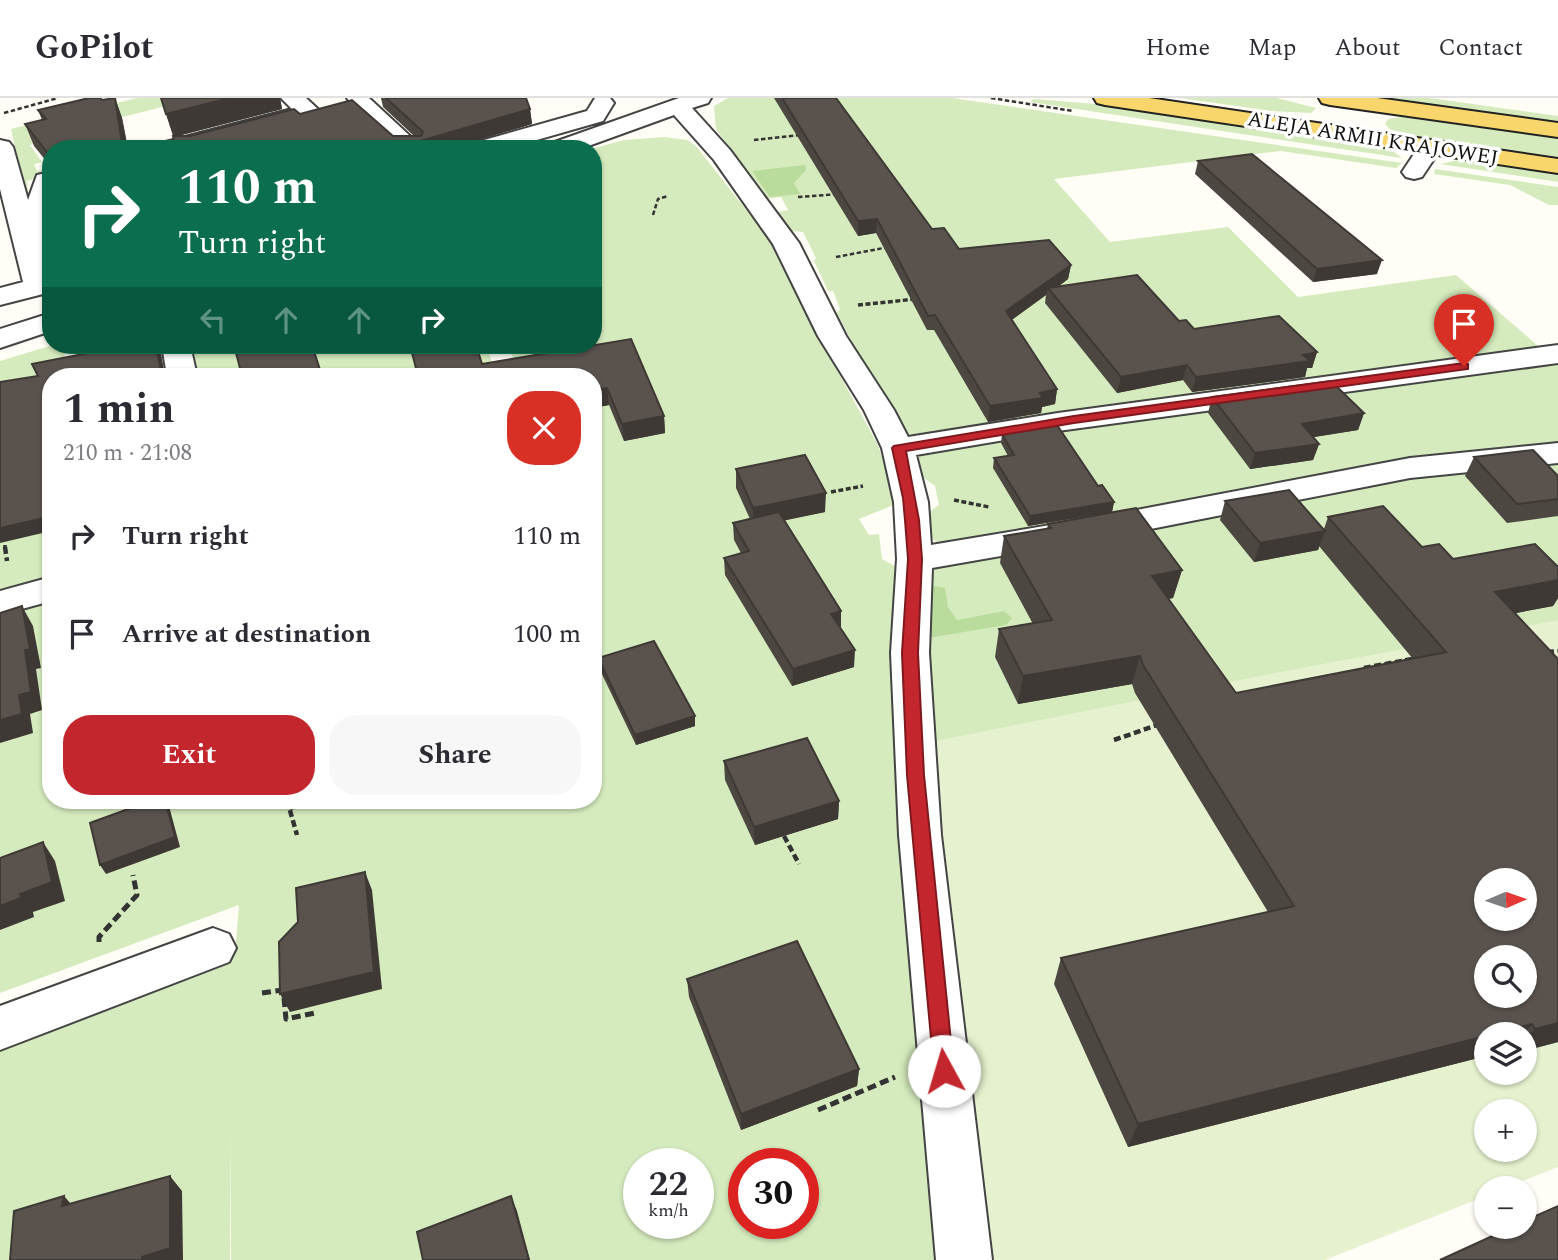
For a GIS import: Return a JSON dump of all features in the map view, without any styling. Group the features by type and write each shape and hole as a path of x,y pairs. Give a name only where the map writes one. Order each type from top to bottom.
{"main road":[{"name":"ALEJA ARMII KRAJOWEJ","path":"1104,98 1558,166"},
{"name":"ALEJA ARMII KRAJOWEJ","path":"1341,99 1558,130"},
{"path":"1341,99 1343,134"}],"street":[{"path":"200,140 309,111 292,98"},
{"path":"358,98 366,109 402,140"},
{"path":"510,140 595,116 607,100"},
{"path":"580,140 673,103 711,144 797,262 818,309 898,448 911,502 915,559 910,653 925,889 964,1260"},
{"path":"1,146 42,265"},
{"path":"1414,172 1430,147"},
{"path":"42,194 36,214 42,250"},
{"path":"0,298 42,282"},
{"path":"0,339 42,324"},
{"path":"898,448 1087,418 1558,354"},
{"path":"915,559 1110,526 1410,468 1558,453"},
{"path":"0,603 42,591"},
{"path":"0,1028 213,947"}],"path":[{"path":"0,114 58,98"},
{"path":"711,144 802,135"},
{"path":"753,200 844,194"},
{"path":"653,215 658,199 668,196"},
{"path":"797,262 892,247"},
{"path":"818,309 926,298"},
{"path":"911,502 960,499 990,508"},
{"path":"1534,652 1558,651"},
{"path":"1360,669 1428,655"},
{"path":"1114,740 1164,723"},
{"path":"290,809 297,835"},
{"path":"784,836 799,864"},
{"path":"102,989 99,937 137,895 133,875"},
{"path":"262,993 283,988 286,1019 315,1013"},
{"path":"818,1110 902,1074 944,1071"}],"green space":[{"path":"137,98 197,98 111,120 30,145 42,162 34,164 37,171 42,170 42,177 27,181 29,203 11,129"},
{"path":"728,98 952,98 1402,163 1396,168 1281,151 1054,179 1110,242 1228,227 1298,297 1456,275 1544,351 1275,387 1247,385 1221,394 918,436 905,433 861,360 837,313 840,309 833,291 828,291 803,232 792,231 778,212 788,210 781,197 765,199 716,129 714,106"},
{"path":"1180,98 1277,98 1316,108 1311,113 1271,111"},
{"path":"1374,98 1430,98 1558,116 1558,124"},
{"path":"1033,99 1108,105 1387,147 1402,158 1030,102"},
{"path":"1408,116 1558,137 1558,159 1410,137 1390,129 1385,124 1388,119"},
{"path":"664,137 687,140 696,146 781,254 820,339 878,445 896,504 859,519 869,535 879,534 882,559 895,566 895,701 942,1260 231,1260 231,1126 230,1260 0,1260 0,1042 235,954 239,905 0,993 0,615 42,603 42,809 602,809 602,368 517,368 511,354 602,354 602,146 624,140"},
{"path":"1464,159 1558,173 1558,182 1440,164"},
{"path":"805,165 806,170 794,183 800,194 770,197 752,171"},
{"path":"1435,169 1558,187 1558,205 1549,205 1510,185 1434,174"},
{"path":"42,348 42,354 65,354 65,368 42,368 42,582 0,594 0,361"},
{"path":"194,354 489,354 494,368 197,368"},
{"path":"1558,363 1558,706 935,755 927,640 927,568 939,545 932,538 929,512 939,505 935,486 919,474 916,460 926,450 1196,410 1211,413 1247,402"},
{"path":"929,585 945,588 948,607 957,620 1004,611 1012,618 1006,625 928,638"},
{"path":"1558,620 1558,1167 1535,1176 1474,1176 1474,1201 1325,1260 990,1260 955,1010 931,742"}],"building":[{"path":"89,98 115,98 122,140 42,140 42,146 25,124 46,119 38,110"},
{"path":"161,98 230,98 166,114"},
{"path":"386,98 526,98 530,109 424,140 174,140 173,136 190,136 294,109 300,114 352,100 393,136 421,136 423,132"},
{"path":"782,98 836,98 932,229 944,228 959,249 1049,240 1071,265 1006,311 1057,389 1040,393 1043,398 990,406 935,315 928,316 877,219 858,221"},
{"path":"1252,154 1382,260 1317,269 1198,161"},
{"path":"1137,275 1179,321 1186,320 1194,329 1279,316 1317,352 1303,355 1310,361 1196,377 1187,365 1121,377 1048,288"},
{"path":"631,339 664,416 622,424 607,388 602,389 602,368 416,368 412,354 479,354 482,364 542,354 602,354 602,344"},
{"path":"83,354 158,354 160,368 42,368 42,518 0,528 0,382 38,376 32,364"},
{"path":"236,354 315,354 319,368 240,368"},
{"path":"1331,381 1364,413 1302,424 1319,444 1255,453 1212,397"},
{"path":"1057,425 1098,486 1102,485 1114,502 1030,516 994,458 1014,455 1002,434"},
{"path":"1533,450 1558,476 1558,499 1517,504 1474,457"},
{"path":"805,455 826,493 753,508 736,469"},
{"path":"1289,490 1325,531 1260,543 1225,501"},
{"path":"1383,506 1422,547 1439,544 1453,559 1535,544 1558,567 1558,580 1495,592 1558,659 1558,1023 1537,1028 1537,1022 1474,1022 1474,1039 1138,1124 1061,958 1294,906 1143,665 1140,656 1023,676 999,629 1052,620 1004,536 1051,528 1048,524 1136,508 1182,570 1152,576 1236,693 1446,652 1328,517"},
{"path":"779,512 841,611 831,614 855,650 793,669 724,558 749,551 733,523"},
{"path":"22,606 30,649 25,650 31,692 19,695 22,714 0,720 0,613"},
{"path":"654,641 695,716 635,735 602,666 602,657"},
{"path":"807,738 839,801 754,827 724,761"},
{"path":"128,809 167,809 175,837 100,865 90,823"},
{"path":"43,842 52,882 20,894 21,898 0,906 0,858"},
{"path":"365,872 374,972 280,994 279,942 298,922 296,888"},
{"path":"797,941 859,1069 741,1114 687,979"},
{"path":"170,1176 170,1248 142,1257 142,1260 10,1260 14,1211 64,1196 62,1206"},
{"path":"511,1196 529,1260 423,1260 417,1232"},
{"path":"1558,1206 1558,1260 1440,1260 1486,1239 1537,1239 1537,1215"}],"route":[{"path":"944,1071 925,889 913,732 910,653 915,559 910,498 898,448 1074,419 1464,366"}]}
